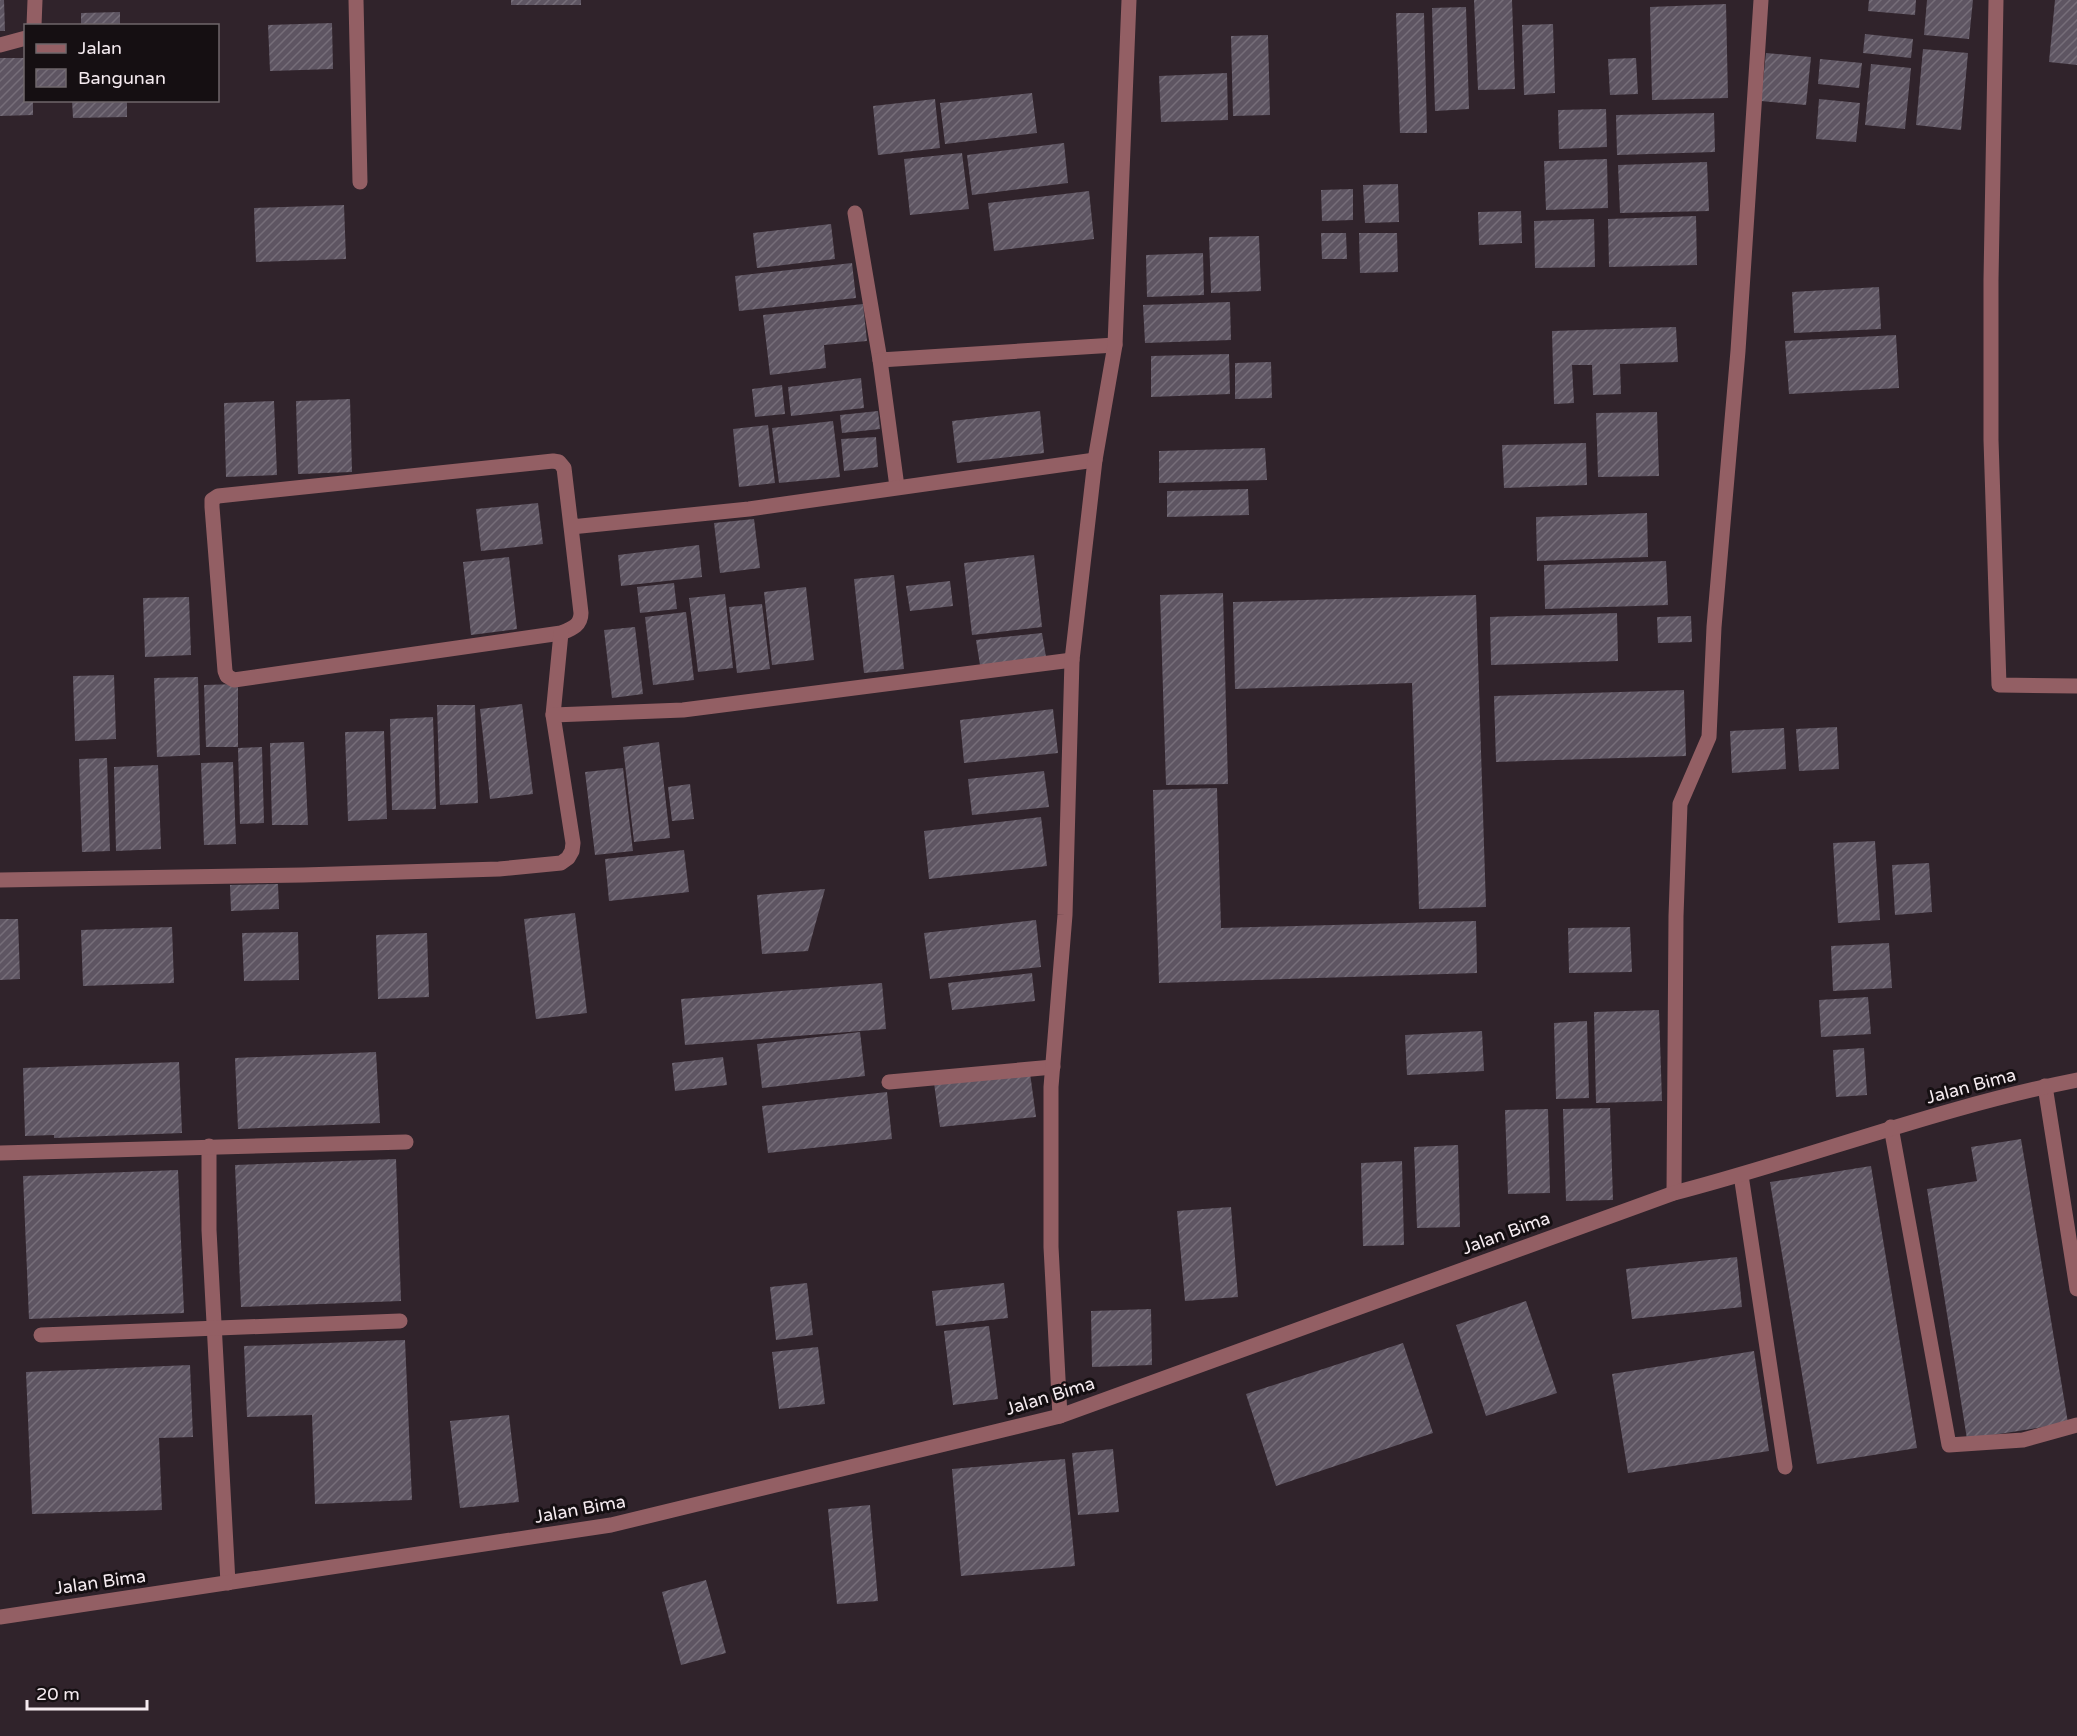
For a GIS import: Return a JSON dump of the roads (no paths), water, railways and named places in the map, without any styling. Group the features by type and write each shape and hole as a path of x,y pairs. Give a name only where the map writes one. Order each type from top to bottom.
{"street":[{"path":"34,24 35,0"},
{"path":"356,0 360,182"},
{"path":"1060,1416 1051,1248 1051,1087 1065,915 1071,660 1095,460 1115,345 1129,0"},
{"path":"1674,1193 1676,916 1680,804 1709,737 1714,627 1737,351 1761,0"},
{"path":"1996,0 1991,268 1991,440 1999,685 2077,686"},
{"path":"0,45 24,39"},
{"path":"855,213 880,360 897,487"},
{"path":"880,360 1115,345"},
{"path":"571,527 749,509 1095,460"},
{"path":"553,461 559,462 564,468 571,527 581,617 574,627 561,633 234,680 227,676 212,500 218,496 553,461"},
{"path":"0,880 423,872 499,869 561,863 568,858 573,843 553,715 561,633"},
{"path":"553,715 683,710 1071,660"},
{"path":"889,1082 1053,1067"},
{"name":"Jalan Bima","path":"0,1617 611,1525 1060,1416 1674,1193 1741,1175 1891,1127 2045,1086 2077,1080"},
{"path":"2045,1086 2077,1289"},
{"path":"1891,1127 1949,1446 2023,1440 2077,1425"},
{"path":"0,1153 405,1142"},
{"path":"209,1146 209,1230 228,1583"},
{"path":"1741,1175 1785,1467"},
{"path":"40,1335 399,1321"}]}
